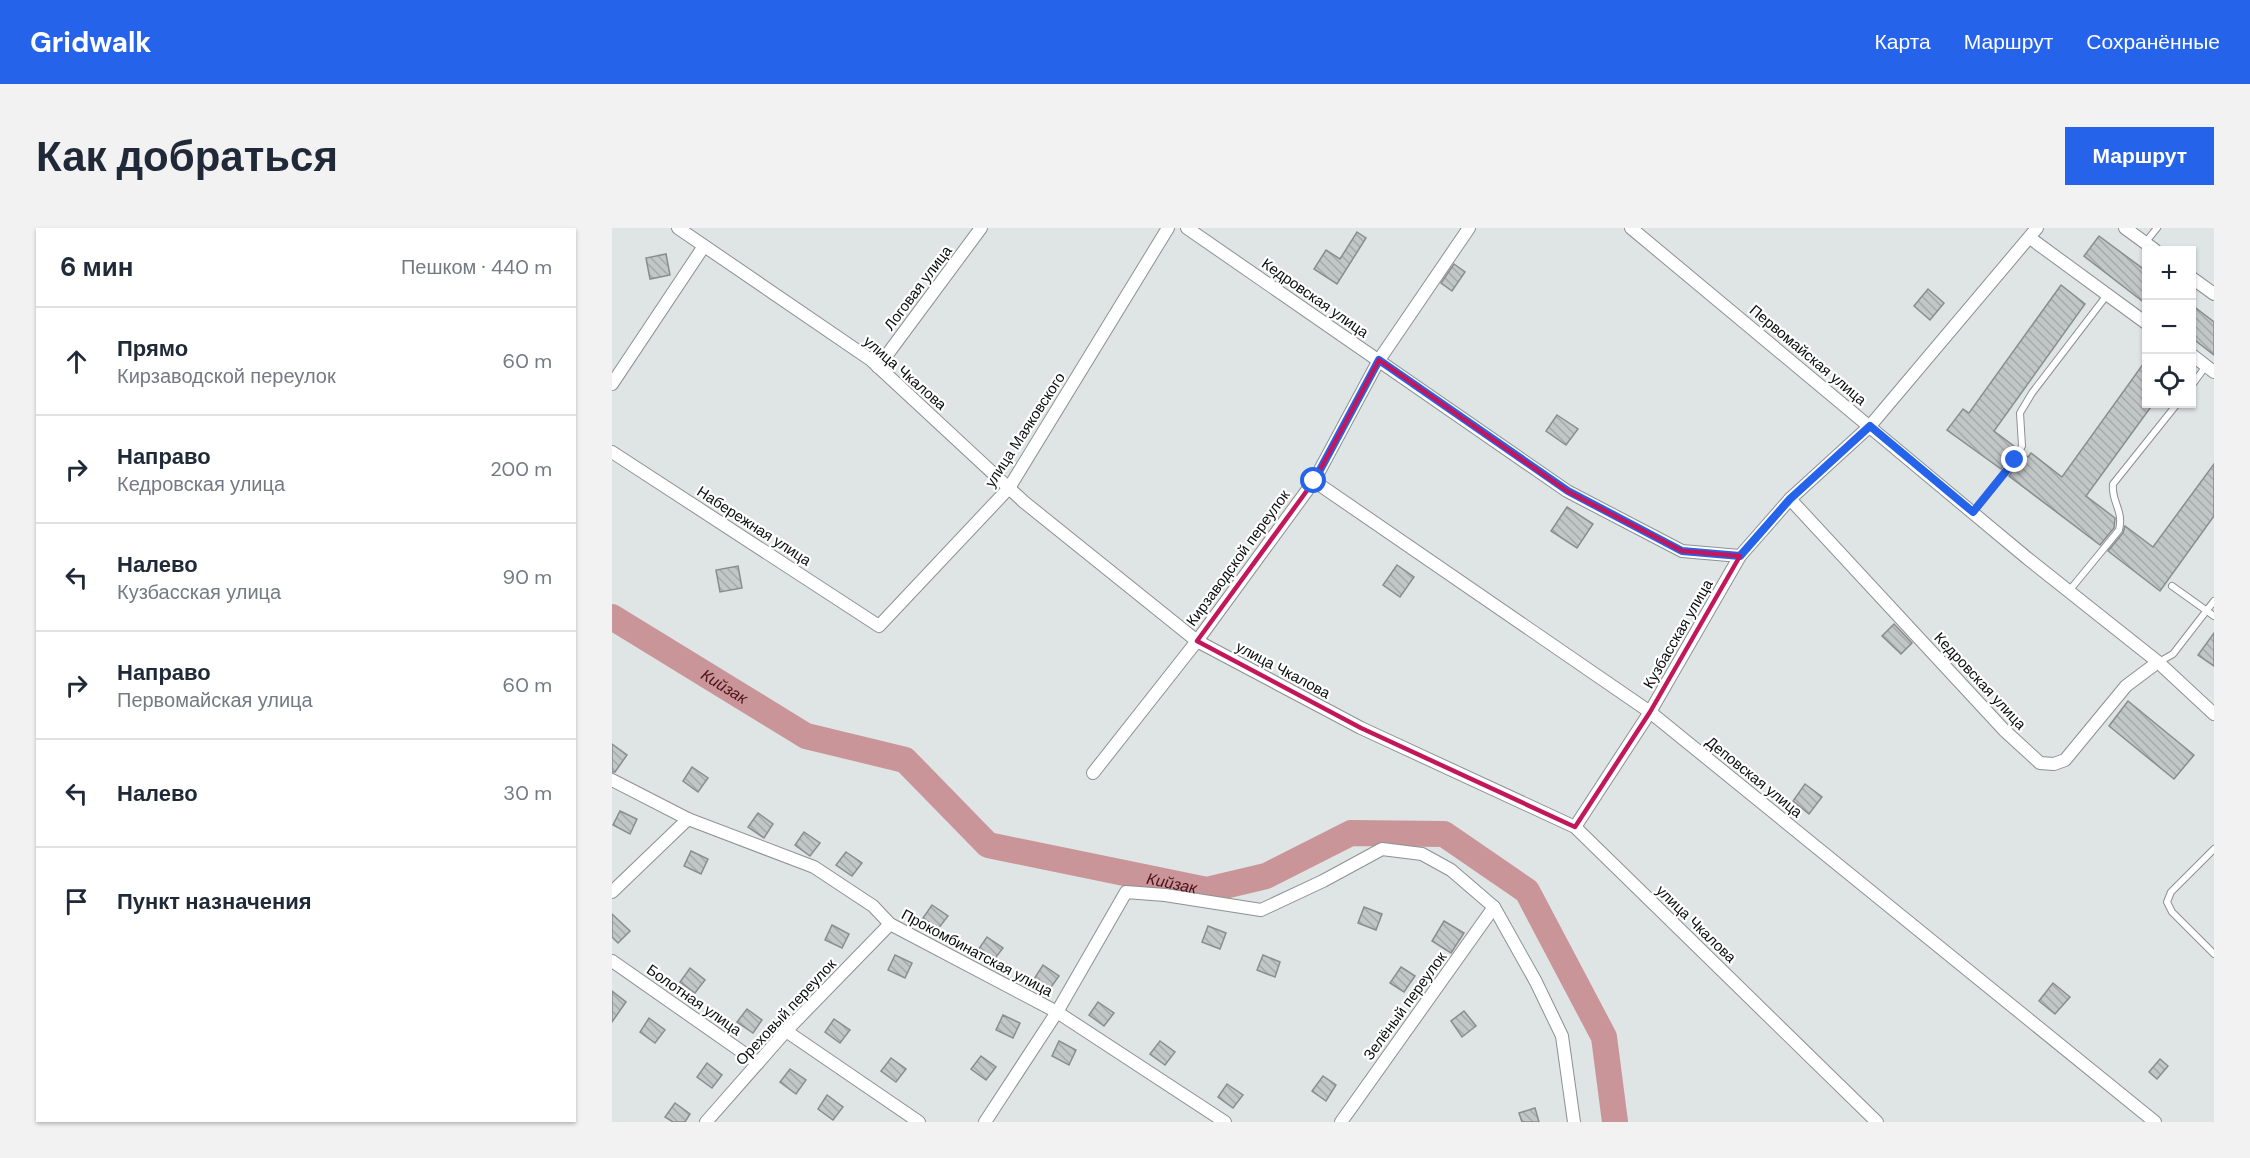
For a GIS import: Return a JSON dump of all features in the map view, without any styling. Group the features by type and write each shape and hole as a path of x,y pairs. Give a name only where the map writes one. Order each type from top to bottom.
{"street":[{"name":"улица Чкалова","path":"678,228 878,367 1009,488 1197,641 1361,728 1575,827 1877,1122"},
{"name":"Логовая улица","path":"878,367 981,228"},
{"name":"улица Маяковского","path":"879,626 1009,488 1168,228"},
{"name":"Кедровская улица","path":"1187,228 1568,491 1682,551 1740,556"},
{"name":"Кирзаводской переулок","path":"1093,773 1197,641 1314,481 1379,360 1469,228"},
{"name":"Первомайская улица","path":"1631,228 2158,663 2214,714"},
{"path":"2125,228 2149,246"},
{"path":"2033,233 2142,319"},
{"name":"Кузбасская улица","path":"1575,827 1650,712 1740,556 1790,499 1870,426 2033,233"},
{"path":"612,384 704,246"},
{"path":"2196,281 2214,294"},
{"path":"2196,358 2210,369"},
{"name":"Набережная улица","path":"612,452 879,626"},
{"name":"Деповская улица","path":"1314,481 1650,712 2155,1122"},
{"name":"Кедровская улица","path":"1790,499 2004,730 2040,763 2054,764 2065,760 2127,686 2158,663"},
{"name":"Прокомбинатская улица","path":"612,780 688,819 814,867 873,906 890,924 1057,1012 1225,1122"},
{"path":"612,892 688,819"},
{"path":"985,1122 1057,1012 1126,892 1165,895 1261,910 1323,881 1382,849 1422,854 1451,870 1494,907 1536,981 1562,1036 1574,1122"},
{"name":"Зелёный переулок","path":"1341,1122 1494,907"},
{"name":"Ореховый переулок","path":"706,1122 786,1031 890,924"},
{"name":"Болотная улица","path":"612,961 758,1063"},
{"path":"786,1031 918,1122"}],"lane":[{"path":"2150,246 2157,228"},
{"path":"1973,512 2015,460 2022,446 2020,413 2032,393 2108,294"},
{"path":"2196,381 2210,369"},
{"path":"2069,591 2119,530 2122,518 2112,494 2113,484 2173,408"},
{"path":"2172,586 2214,616"},
{"path":"2158,663 2173,654 2214,601"},
{"path":"2214,849 2171,892 2167,902 2172,912 2214,954"}],"highlighted area":[{"path":"1379,360 1567,491 1682,551 1740,556 1650,712 1575,827 1361,728 1197,641 1314,481"}],"building":[{"path":"1357,232 1366,238 1337,284 1314,269 1326,250 1340,259"},
{"path":"2099,236 2142,268 2142,301 2084,256"},
{"path":"666,254 670,275 650,279 646,258"},
{"path":"1454,264 1465,272 1452,291 1441,283"},
{"path":"2061,285 2085,304 1994,431 2015,447 2001,469 1947,430 1963,409 1969,413"},
{"path":"1928,289 1944,303 1930,320 1914,306"},
{"path":"2196,308 2214,322 2214,355 2196,341"},
{"path":"2142,366 2142,408 2150,408 2086,496 2115,518 2114,528 2100,545 2009,476 2024,454 2028,457 2031,453 2062,477"},
{"path":"1557,415 1578,429 1566,445 1546,431"},
{"path":"2214,464 2214,516 2160,591 2108,551 2123,533 2125,526 2153,547"},
{"path":"1567,507 1593,524 1577,548 1551,531"},
{"path":"1397,565 1414,577 1400,597 1383,585"},
{"path":"738,566 742,588 720,592 716,570"},
{"path":"1894,624 1912,643 1901,654 1882,636"},
{"path":"2214,633 2214,666 2198,655"},
{"path":"2128,701 2194,755 2174,779 2109,726"},
{"path":"612,744 627,755 615,772 612,772"},
{"path":"692,767 708,778 698,792 683,781"},
{"path":"1805,784 1822,797 1809,814 1793,801"},
{"path":"620,811 637,819 630,834 613,825"},
{"path":"758,813 773,824 764,838 748,827"},
{"path":"804,832 820,843 810,856 795,845"},
{"path":"691,851 708,859 701,874 684,866"},
{"path":"846,852 862,863 852,876 836,865"},
{"path":"932,905 948,916 938,929 923,918"},
{"path":"1364,907 1382,914 1376,930 1358,923"},
{"path":"612,914 630,931 618,943 612,937"},
{"path":"1444,921 1464,933 1451,953 1432,941"},
{"path":"832,925 849,934 842,948 825,940"},
{"path":"1208,926 1226,933 1220,949 1202,942"},
{"path":"987,937 1003,948 993,961 978,950"},
{"path":"895,955 912,963 905,978 888,970"},
{"path":"1263,955 1280,962 1275,977 1257,970"},
{"path":"1043,965 1059,976 1049,990 1034,979"},
{"path":"1401,967 1415,976 1404,992 1390,983"},
{"path":"690,968 705,980 695,993 680,982"},
{"path":"2053,983 2070,997 2055,1014 2039,1001"},
{"path":"612,991 626,1002 612,1022"},
{"path":"1098,1002 1114,1013 1104,1026 1089,1015"},
{"path":"747,1009 762,1020 753,1033 737,1022"},
{"path":"1464,1011 1476,1026 1462,1037 1451,1021"},
{"path":"1003,1015 1020,1023 1013,1038 996,1030"},
{"path":"649,1018 665,1030 655,1043 640,1032"},
{"path":"834,1019 850,1030 840,1043 825,1032"},
{"path":"1059,1041 1076,1050 1069,1065 1052,1056"},
{"path":"1160,1041 1175,1052 1165,1065 1150,1054"},
{"path":"981,1056 996,1067 986,1080 971,1069"},
{"path":"891,1058 906,1069 896,1082 881,1071"},
{"path":"2160,1059 2168,1066 2157,1079 2149,1072"},
{"path":"707,1063 722,1075 712,1088 697,1077"},
{"path":"790,1069 806,1080 796,1094 780,1082"},
{"path":"1323,1076 1336,1085 1326,1101 1312,1091"},
{"path":"1227,1084 1243,1095 1233,1108 1218,1097"},
{"path":"827,1095 843,1107 833,1120 818,1109"},
{"path":"675,1103 690,1114 685,1122 673,1122 665,1117"},
{"path":"1535,1108 1539,1122 1522,1122 1519,1113"}],"waterway":[{"name":"Кийзак","path":"612,617 806,736 905,760 988,845 1207,890 1266,876 1351,833 1444,834 1527,891 1604,1037 1615,1122"}],"route":[{"path":"1314,481 1379,360 1568,491 1682,551 1740,556 1790,499 1870,426 1973,512 2015,460"}]}
